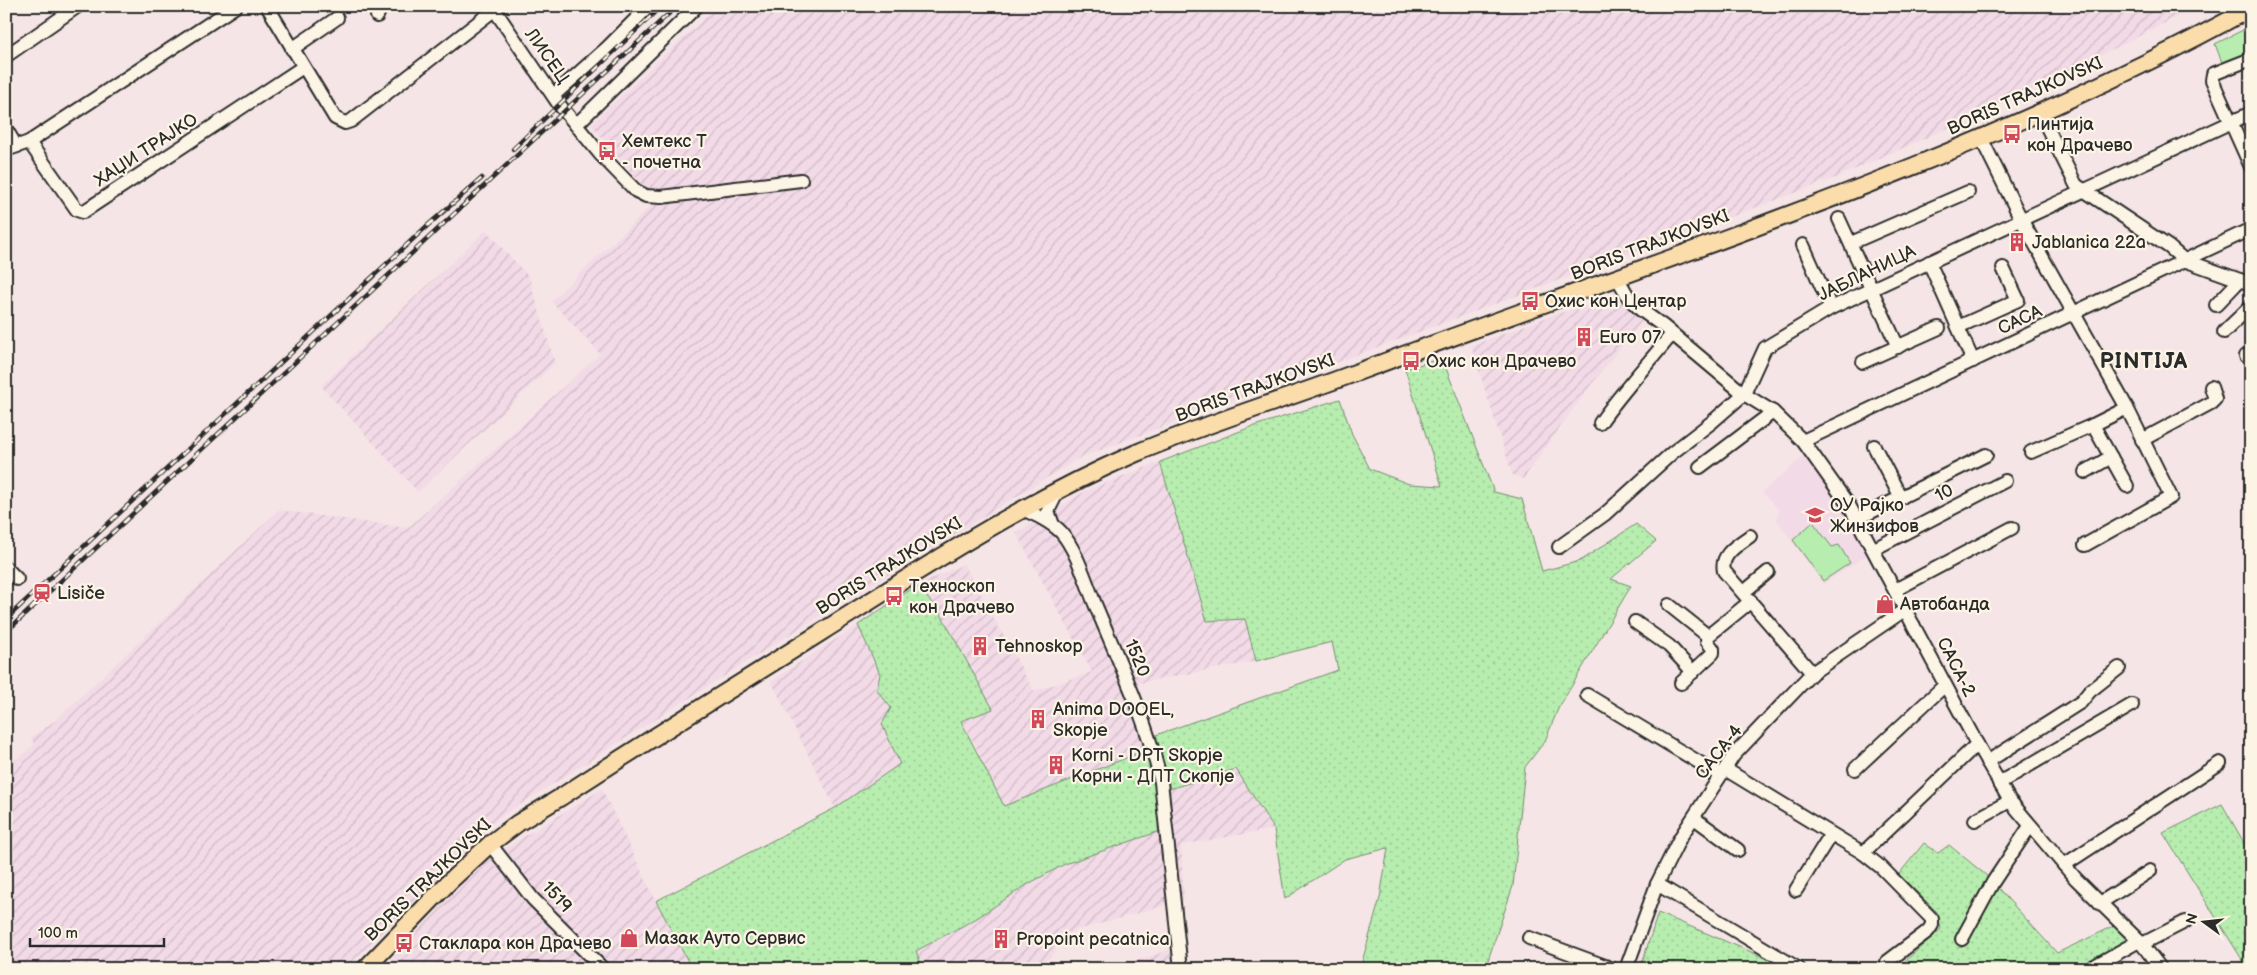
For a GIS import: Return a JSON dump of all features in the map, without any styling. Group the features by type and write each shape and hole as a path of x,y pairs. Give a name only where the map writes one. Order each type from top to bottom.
{"main road":[{"name":"BORIS TRAJKOVSKI","path":"365,969 449,882 490,844 518,823 562,797 931,562 1060,488 1212,422 1618,279 1874,182 1981,138 2182,46 2251,8"}],"street":[{"path":"6,56 78,6"},
{"path":"6,129 11,148 29,142 236,6"},
{"path":"267,6 334,118 345,123 351,121 493,8"},
{"path":"554,95 608,47 649,6"},
{"path":"576,124 698,6"},
{"name":"ЛИСЕЦ","path":"493,8 576,124 625,181 636,191 646,196 661,196 801,180"},
{"path":"292,49 337,18"},
{"path":"2251,59 2213,74 2212,80 2251,167"},
{"name":"ХАЏИ ТРАЈКО","path":"29,142 77,210 83,212 303,67"},
{"path":"2039,111 2076,185 2169,247 2184,260 2245,282"},
{"name":"ЈАБЛАНИЦА","path":"1559,547 1605,514 1672,453 1744,394 1765,348 1831,308 2022,221 2251,113"},
{"path":"1981,138 2022,221 2127,408 2171,497 2085,545"},
{"path":"1850,243 1968,192"},
{"path":"1839,219 1898,346"},
{"name":"САСА","path":"1803,441 2251,229"},
{"path":"1803,245 1831,308"},
{"path":"1929,262 1973,361"},
{"path":"1958,327 2018,300 2003,268"},
{"name":"САСА-2","path":"1618,279 1635,304 1744,394 1773,412 1803,441 1857,519 1977,744 2010,801 2064,865 2140,943 2162,969"},
{"path":"2216,305 2245,282"},
{"path":"2224,332 2251,306"},
{"path":"1863,362 1939,328"},
{"path":"1600,422 1618,396 1650,362 1672,334"},
{"path":"2142,440 2211,404 2215,399 2211,386"},
{"path":"2031,452 2127,408"},
{"path":"1700,467 1773,412"},
{"path":"2093,425 2127,486"},
{"path":"1874,446 1901,498"},
{"path":"1857,519 1986,455"},
{"path":"2085,472 2112,457"},
{"name":"10","path":"1874,549 2005,482"},
{"path":"1053,525 1048,511 1054,496 1060,488"},
{"name":"1520","path":"1022,509 1053,525 1065,538 1081,569 1133,695 1155,757 1170,856 1181,969"},
{"path":"1895,590 2012,528"},
{"path":"1750,536 1727,554 1723,564 1724,571 1812,673"},
{"path":"6,568 17,579"},
{"path":"1681,683 1714,652 1707,641 1708,636 1747,597 1768,572"},
{"path":"1669,605 1708,636"},
{"name":"САСА-4","path":"1626,969 1657,884 1680,838 1734,755 1812,673 1906,609"},
{"path":"1635,622 1669,646 1693,672"},
{"path":"1988,762 2081,702 2090,690 2119,668"},
{"path":"1855,769 1945,685"},
{"path":"1587,695 1831,834 1863,853 1882,868 1932,919 1932,925 1928,931 1887,962"},
{"path":"1999,783 2132,705"},
{"path":"1863,853 1977,744"},
{"path":"2064,865 2220,763"},
{"path":"1976,820 2010,801"},
{"path":"1694,818 1738,850"},
{"path":"1962,939 1993,882 2030,826"},
{"path":"1796,890 1831,834"},
{"name":"1519","path":"490,844 533,899 603,969"},
{"path":"2100,903 2150,871"},
{"path":"1657,884 1799,969"},
{"path":"2089,969 2185,922"},
{"path":"1529,938 1613,969"}],"shaded area":[{"path":"717,6 2199,6 2015,98 1838,177 1081,457 802,627 497,819 345,969 6,969 6,768 34,745 31,737 55,721 279,510 408,528 600,354 551,301 651,206 637,179 591,124"},
{"path":"486,230 529,277 555,363 418,492 321,386"},
{"path":"1619,295 1645,317 1587,390 1523,479 1512,474 1471,346 1550,316"},
{"name":"ОУ Рајко Жинзифов","path":"1810,451 1875,550 1823,584 1776,519 1780,511 1762,492"},
{"path":"1160,462 1207,621 1245,619 1256,661 1134,684 1156,735 1149,749 1004,806 961,720 992,709 938,609 916,586 964,564 1034,691 1092,672 1016,533 1087,490"},
{"path":"858,625 880,674 877,690 891,708 882,724 900,764 835,808 771,681"},
{"path":"1236,769 1274,829 1181,845 1184,900 1053,937 1056,951 1038,969 923,969 916,951 977,918 1028,884 1065,864 1166,829 1157,792"},
{"path":"602,789 656,901 693,969 383,969 483,862"},
{"path":"1180,946 1185,969 1114,969"}],"green space":[{"path":"2251,26 2251,55 2224,68 2215,44"},
{"path":"1442,358 1494,492 1522,499 1542,571 1580,561 1636,524 1656,541 1611,579 1631,586 1558,709 1545,741 1525,767 1513,886 1485,969 1360,969 1380,898 1388,848 1345,859 1285,899 1274,829 1236,769 1159,792 1166,829 1065,864 1028,884 977,918 916,951 923,969 692,969 656,901 835,808 900,764 882,724 891,708 877,690 880,674 858,625 916,586 938,609 993,709 961,721 1004,806 1149,749 1156,735 1338,670 1332,642 1256,661 1245,619 1207,621 1160,462 1251,427 1340,399 1352,434 1370,469 1409,484 1442,486 1405,369"},
{"path":"1813,522 1832,547 1839,545 1850,563 1823,581 1793,540"},
{"path":"2222,804 2251,855 2251,969 2248,969 2163,833"},
{"path":"1924,843 1938,853 1949,845 1987,876 2057,953 2114,926 2137,949 2094,969 1896,969 1941,929 1937,912 1899,874"},
{"path":"1658,913 1792,969 1640,969"}],"railway":[{"path":"645,22 661,6"},
{"path":"6,632 677,6"},
{"path":"513,149 650,17"},
{"path":"6,619 427,226 482,178"}],"place":[{"name":"Пинтија кон Драчево","path":"2012,134"},
{"name":"Хемтекс Т - почетна","path":"607,151"},
{"name":"Jablanica 22a","path":"2017,242"},
{"name":"Охис кон Центар","path":"1530,301"},
{"name":"Euro 07","path":"1584,337"},
{"name":"Охис кон Драчево","path":"1411,361"},
{"name":"ОУ Рајко Жинзифов","path":"1815,515"},
{"name":"Lisiče","path":"42,593"},
{"name":"Техноскоп кон Драчево","path":"894,596"},
{"name":"Автобанда","path":"1885,604"},
{"name":"Tehnoskop","path":"980,646"},
{"name":"Anima DOOEL, Skopje","path":"1038,719"},
{"name":"Korni - DPT Skopje Корни - ДПТ Скопје","path":"1056,765"},
{"name":"Мазак Ауто Сервис","path":"629,938"},
{"name":"Propoint pecatnica","path":"1001,939"},
{"name":"Стаклара кон Драчево","path":"404,943"}],"district":[{"name":"PINTIJA","path":"2144,361"}]}
